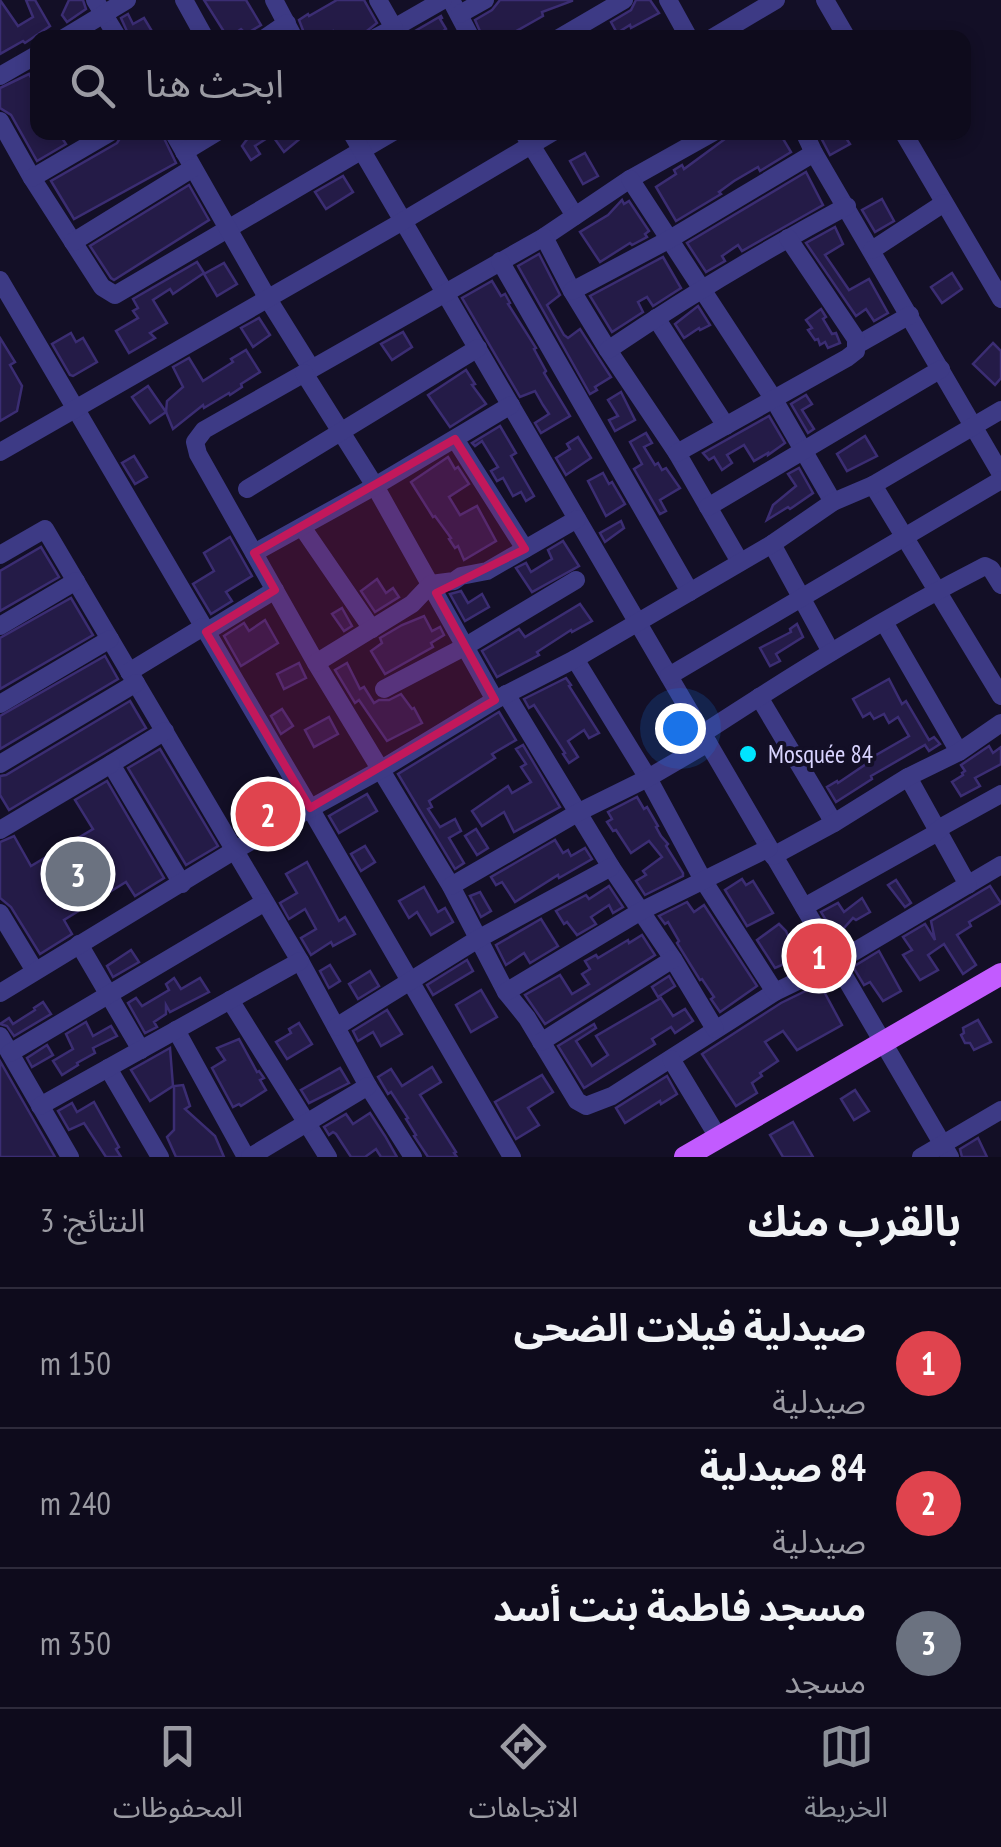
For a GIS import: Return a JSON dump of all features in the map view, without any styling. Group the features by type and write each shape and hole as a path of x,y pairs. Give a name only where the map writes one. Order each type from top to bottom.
{"main road":[{"path":"685,1157 1001,974"}],"street":[{"path":"73,30 100,7 127,0"},
{"path":"184,0 201,30"},
{"path":"274,0 290,30"},
{"path":"378,0 394,28"},
{"path":"390,30 442,0"},
{"path":"468,30 455,7 485,0"},
{"path":"569,30 596,7 624,0"},
{"path":"668,0 684,30"},
{"path":"725,30 776,0"},
{"path":"825,0 842,30"},
{"path":"100,7 113,30"},
{"path":"0,76 30,59"},
{"path":"0,121 102,287 115,294 379,140"},
{"path":"32,178 86,140"},
{"path":"177,140 466,646 579,812 715,1029"},
{"path":"73,242 188,160 209,140"},
{"path":"356,140 946,1151"},
{"path":"0,452 404,221 526,140"},
{"path":"528,140 575,216"},
{"path":"700,140 630,179 544,237 204,430 195,442 198,454 316,663 451,886 506,992 577,1100 586,1106 612,1096 775,992 836,963 1001,865"},
{"path":"668,676 1001,477 808,140"},
{"path":"908,140 1001,299"},
{"path":"572,292 670,239 814,152"},
{"path":"630,179 773,398 833,502"},
{"path":"872,250 944,203"},
{"path":"608,350 702,289 847,206"},
{"path":"544,237 572,292 677,454 740,562"},
{"path":"677,454 856,352 856,339 788,238"},
{"path":"500,261 690,592"},
{"path":"0,280 512,1157"},
{"path":"858,345 910,315"},
{"path":"656,318 726,426"},
{"path":"247,489 478,348"},
{"path":"708,507 941,368"},
{"path":"254,553 511,406"},
{"path":"0,993 235,850 637,623 772,544 833,502 873,485 1001,410"},
{"path":"455,439 525,549"},
{"path":"873,485 1001,696"},
{"path":"316,663 412,604 431,584 479,574 577,519"},
{"path":"302,528 372,629"},
{"path":"0,555 45,529 413,1157"},
{"path":"772,544 831,652"},
{"path":"451,886 579,812 648,778 760,697 936,591 985,566 1001,585"},
{"path":"384,689 466,646 576,580"},
{"path":"0,626 76,581"},
{"path":"0,764 205,630 275,590"},
{"path":"884,622 959,752"},
{"path":"0,704 110,639"},
{"path":"575,659 648,778 703,880 775,992"},
{"path":"760,697 834,823"},
{"path":"506,992 641,911 834,823 908,777 959,752 1001,723"},
{"path":"3,821 164,732"},
{"path":"110,764 182,884"},
{"path":"908,777 968,885"},
{"path":"804,907 1001,794"},
{"path":"336,1027 478,939 611,867"},
{"path":"70,1157 5,1044 108,993 265,902"},
{"path":"0,913 35,971"},
{"path":"79,944 141,1050"},
{"path":"541,1042 673,960"},
{"path":"40,1106 300,961"},
{"path":"230,1000 328,1157"},
{"path":"176,1030 248,1157 368,1086"},
{"path":"671,1059 718,1137"},
{"path":"108,1068 160,1157"},
{"path":"920,1157 946,1151 1001,1110"}],"highlighted area":[{"path":"455,439 525,549 436,593 495,700 310,808 206,632 275,590 254,553"}],"building":[{"path":"0,0 18,26 33,17 26,0 35,0 50,26 30,30 30,40 0,54"},
{"path":"69,0 83,0 86,9 67,22 62,15"},
{"path":"204,0 246,0 261,25 253,30 223,30"},
{"path":"337,0 364,0 377,23 368,30 303,30 299,20"},
{"path":"500,0 572,0 542,12 543,16 518,30 479,30 475,20"},
{"path":"636,0 650,0 659,13 631,28 630,25 615,30 611,22 631,10"},
{"path":"128,14 133,24 144,18 151,30 126,30 121,18"},
{"path":"441,16 446,29 445,30 417,30"},
{"path":"29,74 30,140 63,140 66,144 37,161 11,115 0,108 0,88"},
{"path":"165,140 176,163 74,219 51,181 117,143"},
{"path":"246,140 264,140 255,146 260,154 251,160 242,146"},
{"path":"276,140 298,140 284,152"},
{"path":"724,140 784,140 791,152 734,181 721,194 676,221 656,187 676,174 674,170 682,165 684,169"},
{"path":"822,140 847,140 850,144 830,155"},
{"path":"585,153 598,176 583,184 570,161"},
{"path":"806,172 823,205 742,251 738,245 722,256 725,261 706,272 687,243"},
{"path":"343,176 353,192 326,209 315,192"},
{"path":"189,185 209,220 114,280 111,278 90,246"},
{"path":"882,199 894,221 875,232 862,210"},
{"path":"622,200 624,204 629,201 649,231 647,237 600,262 580,232 608,215"},
{"path":"835,227 843,244 825,255 849,290 869,279 888,313 874,321 866,309 856,316 806,243"},
{"path":"539,254 560,295 547,305 564,335 568,338 580,329 611,377 590,394 518,266"},
{"path":"663,257 681,288 653,306 647,297 638,302 643,312 612,332 590,296"},
{"path":"197,262 204,273 173,294 170,289 153,300 167,323 150,333 155,338 129,353 116,331 138,318 133,311 138,308 133,299"},
{"path":"224,263 237,284 217,296 204,274"},
{"path":"952,273 962,289 942,303 931,287"},
{"path":"492,281 501,296 505,294 570,416 541,433 535,423 549,414 535,391 520,397 462,298"},
{"path":"698,306 710,325 684,338 675,324"},
{"path":"821,309 826,317 823,319 840,343 828,348 825,342 820,345 815,340 806,320"},
{"path":"259,318 270,335 253,347 241,328"},
{"path":"403,332 412,347 392,360 381,344"},
{"path":"71,333 76,342 83,338 97,362 73,376 52,344"},
{"path":"0,338 15,362 10,365 22,386 17,411 0,421"},
{"path":"993,343 1001,351 1001,378 995,385 973,364"},
{"path":"246,350 260,372 230,395 204,408 203,405 173,429 166,412 167,401 183,387 173,367 189,358 203,381"},
{"path":"466,370 486,404 450,427 428,395"},
{"path":"148,386 166,412 150,423 132,397"},
{"path":"621,392 635,420 615,431 609,420 618,416 608,400"},
{"path":"806,395 812,404 802,410 814,429 808,433 791,404"},
{"path":"769,416 785,443 768,455 754,461 744,445 727,455 732,463 722,470 714,457 709,460 703,453"},
{"path":"500,426 516,453 511,456 534,496 526,501 521,492 513,496 503,478 497,481 491,471 498,467 482,441 475,446 472,443"},
{"path":"646,433 652,443 644,447 655,465 666,468 680,488 660,500 666,511 660,514 634,469 642,464 630,442"},
{"path":"865,436 877,456 847,471 837,454"},
{"path":"578,437 591,458 566,475 556,458 570,449 567,444"},
{"path":"134,456 147,477 135,484 122,463"},
{"path":"448,457 469,484 449,497 460,515 477,506 496,541 464,560 411,482"},
{"path":"799,468 813,493 767,520 773,505 796,486 788,474"},
{"path":"603,473 625,504 606,516 588,481"},
{"path":"621,521 624,528 605,542 600,533"},
{"path":"230,537 252,576 226,592 232,601 211,614 193,584 214,571 204,553"},
{"path":"563,541 579,566 532,592 516,568 526,563 531,572 552,559 548,550"},
{"path":"41,547 59,577 0,611 0,571"},
{"path":"377,579 386,593 393,588 399,597 375,612 361,591"},
{"path":"461,591 468,603 482,594 489,607 465,621 450,594"},
{"path":"71,598 93,635 0,689 0,638"},
{"path":"580,604 592,621 497,677 482,651 519,629 525,637"},
{"path":"342,608 352,626 344,631 332,614"},
{"path":"424,616 432,631 440,627 444,635 431,643 433,647 385,674 371,651 382,643 380,638"},
{"path":"265,620 278,643 241,666 224,636 244,623 249,631"},
{"path":"797,624 803,637 776,654 780,661 770,666 760,648 791,632"},
{"path":"105,656 118,679 0,749 0,716"},
{"path":"299,663 306,678 284,689 277,674"},
{"path":"347,663 360,689 364,687 374,703 401,694 422,723 387,741 359,700 355,703 335,670"},
{"path":"566,678 599,733 589,738 584,730 568,741 578,757 569,763 534,705 529,708 524,699"},
{"path":"889,679 929,740 934,737 940,744 929,751 925,745 871,776 872,779 836,802 827,787 909,736 898,717 889,723 884,714 874,719 870,713 863,717 853,699"},
{"path":"130,701 146,728 9,810 0,795 0,776"},
{"path":"282,709 293,726 281,734 271,716"},
{"path":"499,712 516,740 429,801 432,807 428,809 440,827 455,819 461,831 449,838 464,863 455,869 398,774"},
{"path":"329,717 338,734 314,747 305,730"},
{"path":"523,745 560,807 514,832 504,812 482,826 472,811 508,786 512,793 531,782 516,749"},
{"path":"989,746 993,753 1001,747 1001,764 975,778 980,786 961,796 952,782 963,775 961,765"},
{"path":"160,749 218,846 186,865 128,768"},
{"path":"107,781 164,878 135,896 126,882 64,920 72,934 40,954 11,907 0,898 0,842 14,836 31,866 93,829 75,800"},
{"path":"367,794 377,811 339,833 329,816"},
{"path":"637,797 644,809 647,807 683,873 645,895 636,881 662,857 649,841 631,853 607,822 612,819 608,812"},
{"path":"476,829 488,848 477,855 465,836"},
{"path":"555,840 563,853 568,850 571,856 585,848 592,859 515,902 502,882 496,885 491,877"},
{"path":"365,846 375,862 361,871 351,854"},
{"path":"307,862 339,921 345,917 355,934 333,946 331,942 311,955 301,938 316,929 305,909 289,919 280,903 297,893 286,874"},
{"path":"742,879 746,885 753,881 773,913 747,926 725,890"},
{"path":"896,880 911,903 905,907 888,885"},
{"path":"609,886 623,907 613,913 609,905 591,917 596,924 577,935 567,922 564,924 556,911 586,895 589,899"},
{"path":"990,886 1001,903 969,922 971,926 957,935 976,965 963,974 944,944 928,955 938,970 920,980 903,955 912,950 903,937 925,924 935,940 931,921"},
{"path":"424,887 438,912 445,908 453,922 431,935 417,912 409,918 399,901"},
{"path":"480,892 491,911 481,917 470,896"},
{"path":"862,898 870,912 853,918 836,937 821,912 838,903 844,912"},
{"path":"687,902 694,912 704,905 757,986 720,1012 668,922 665,924 659,916"},
{"path":"541,919 558,946 530,963 524,953 506,965 496,945"},
{"path":"779,924 798,958 775,968 757,940"},
{"path":"642,935 655,955 545,1024 525,995 560,975 572,994 589,984 582,974 590,969 585,961"},
{"path":"131,950 139,962 113,977 107,966"},
{"path":"879,951 901,991 883,1001 870,982 864,985 853,967"},
{"path":"467,960 473,971 433,995 427,985"},
{"path":"330,965 340,981 329,988 320,971"},
{"path":"370,971 379,986 358,999 349,984"},
{"path":"669,976 675,986 658,997 652,987"},
{"path":"174,978 181,989 200,978 209,992 170,1012 166,1005 166,1014 154,1022 157,1027 145,1033 128,1003 136,998 142,1006 169,990 166,984"},
{"path":"820,984 842,1025 797,1050 783,1031 765,1042 778,1061 752,1083 757,1093 736,1106 702,1054 781,1003"},
{"path":"481,990 497,1017 471,1032 456,1005"},
{"path":"661,998 673,1016 685,1009 693,1021 675,1033 671,1027 652,1039 655,1044 584,1088 558,1046 594,1024 596,1028 576,1041 592,1066 608,1055 596,1036"},
{"path":"43,1002 51,1014 14,1036 7,1026 0,1024 9,1018 13,1024"},
{"path":"387,1010 402,1034 381,1046 373,1032 358,1041 353,1031"},
{"path":"978,1020 991,1042 974,1050 961,1035 963,1028"},
{"path":"86,1022 93,1036 111,1026 117,1036 93,1048 95,1053 62,1075 53,1061 73,1049 66,1034"},
{"path":"299,1023 312,1044 287,1059 276,1042"},
{"path":"239,1039 264,1078 260,1080 266,1090 233,1107 212,1068 225,1060 217,1048"},
{"path":"47,1045 53,1055 32,1067 27,1058"},
{"path":"170,1048 173,1086 150,1101 131,1070"},
{"path":"0,1061 28,1110 55,1157 0,1157"},
{"path":"432,1067 441,1082 420,1095 457,1157 428,1157 408,1118 378,1077 391,1069 402,1086"},
{"path":"340,1068 349,1083 309,1103 301,1090"},
{"path":"542,1075 553,1092 528,1108 539,1125 516,1139 495,1102"},
{"path":"667,1076 677,1094 625,1123 616,1108"},
{"path":"183,1085 190,1106 185,1109 215,1136 224,1157 176,1157 167,1137 174,1130 174,1086"},
{"path":"855,1090 869,1111 854,1120 841,1099"},
{"path":"94,1102 121,1157 106,1157 84,1123 69,1130 58,1111 72,1103 77,1112"},
{"path":"370,1113 397,1157 381,1157 376,1149 365,1157 351,1157 336,1134 329,1135 324,1127 346,1114 353,1124"},
{"path":"793,1122 813,1157 783,1157 770,1135"},
{"path":"978,1138 987,1157 962,1157 960,1149"}],"place":[{"name":"Mosquée 84","path":"748,754"},
{"name":"84 صيدلية","path":"268,814"},
{"name":"مسجد فاطمة بنت أسد","path":"78,874"},
{"name":"صيدلية فيلات الضحى","path":"819,956"}]}
